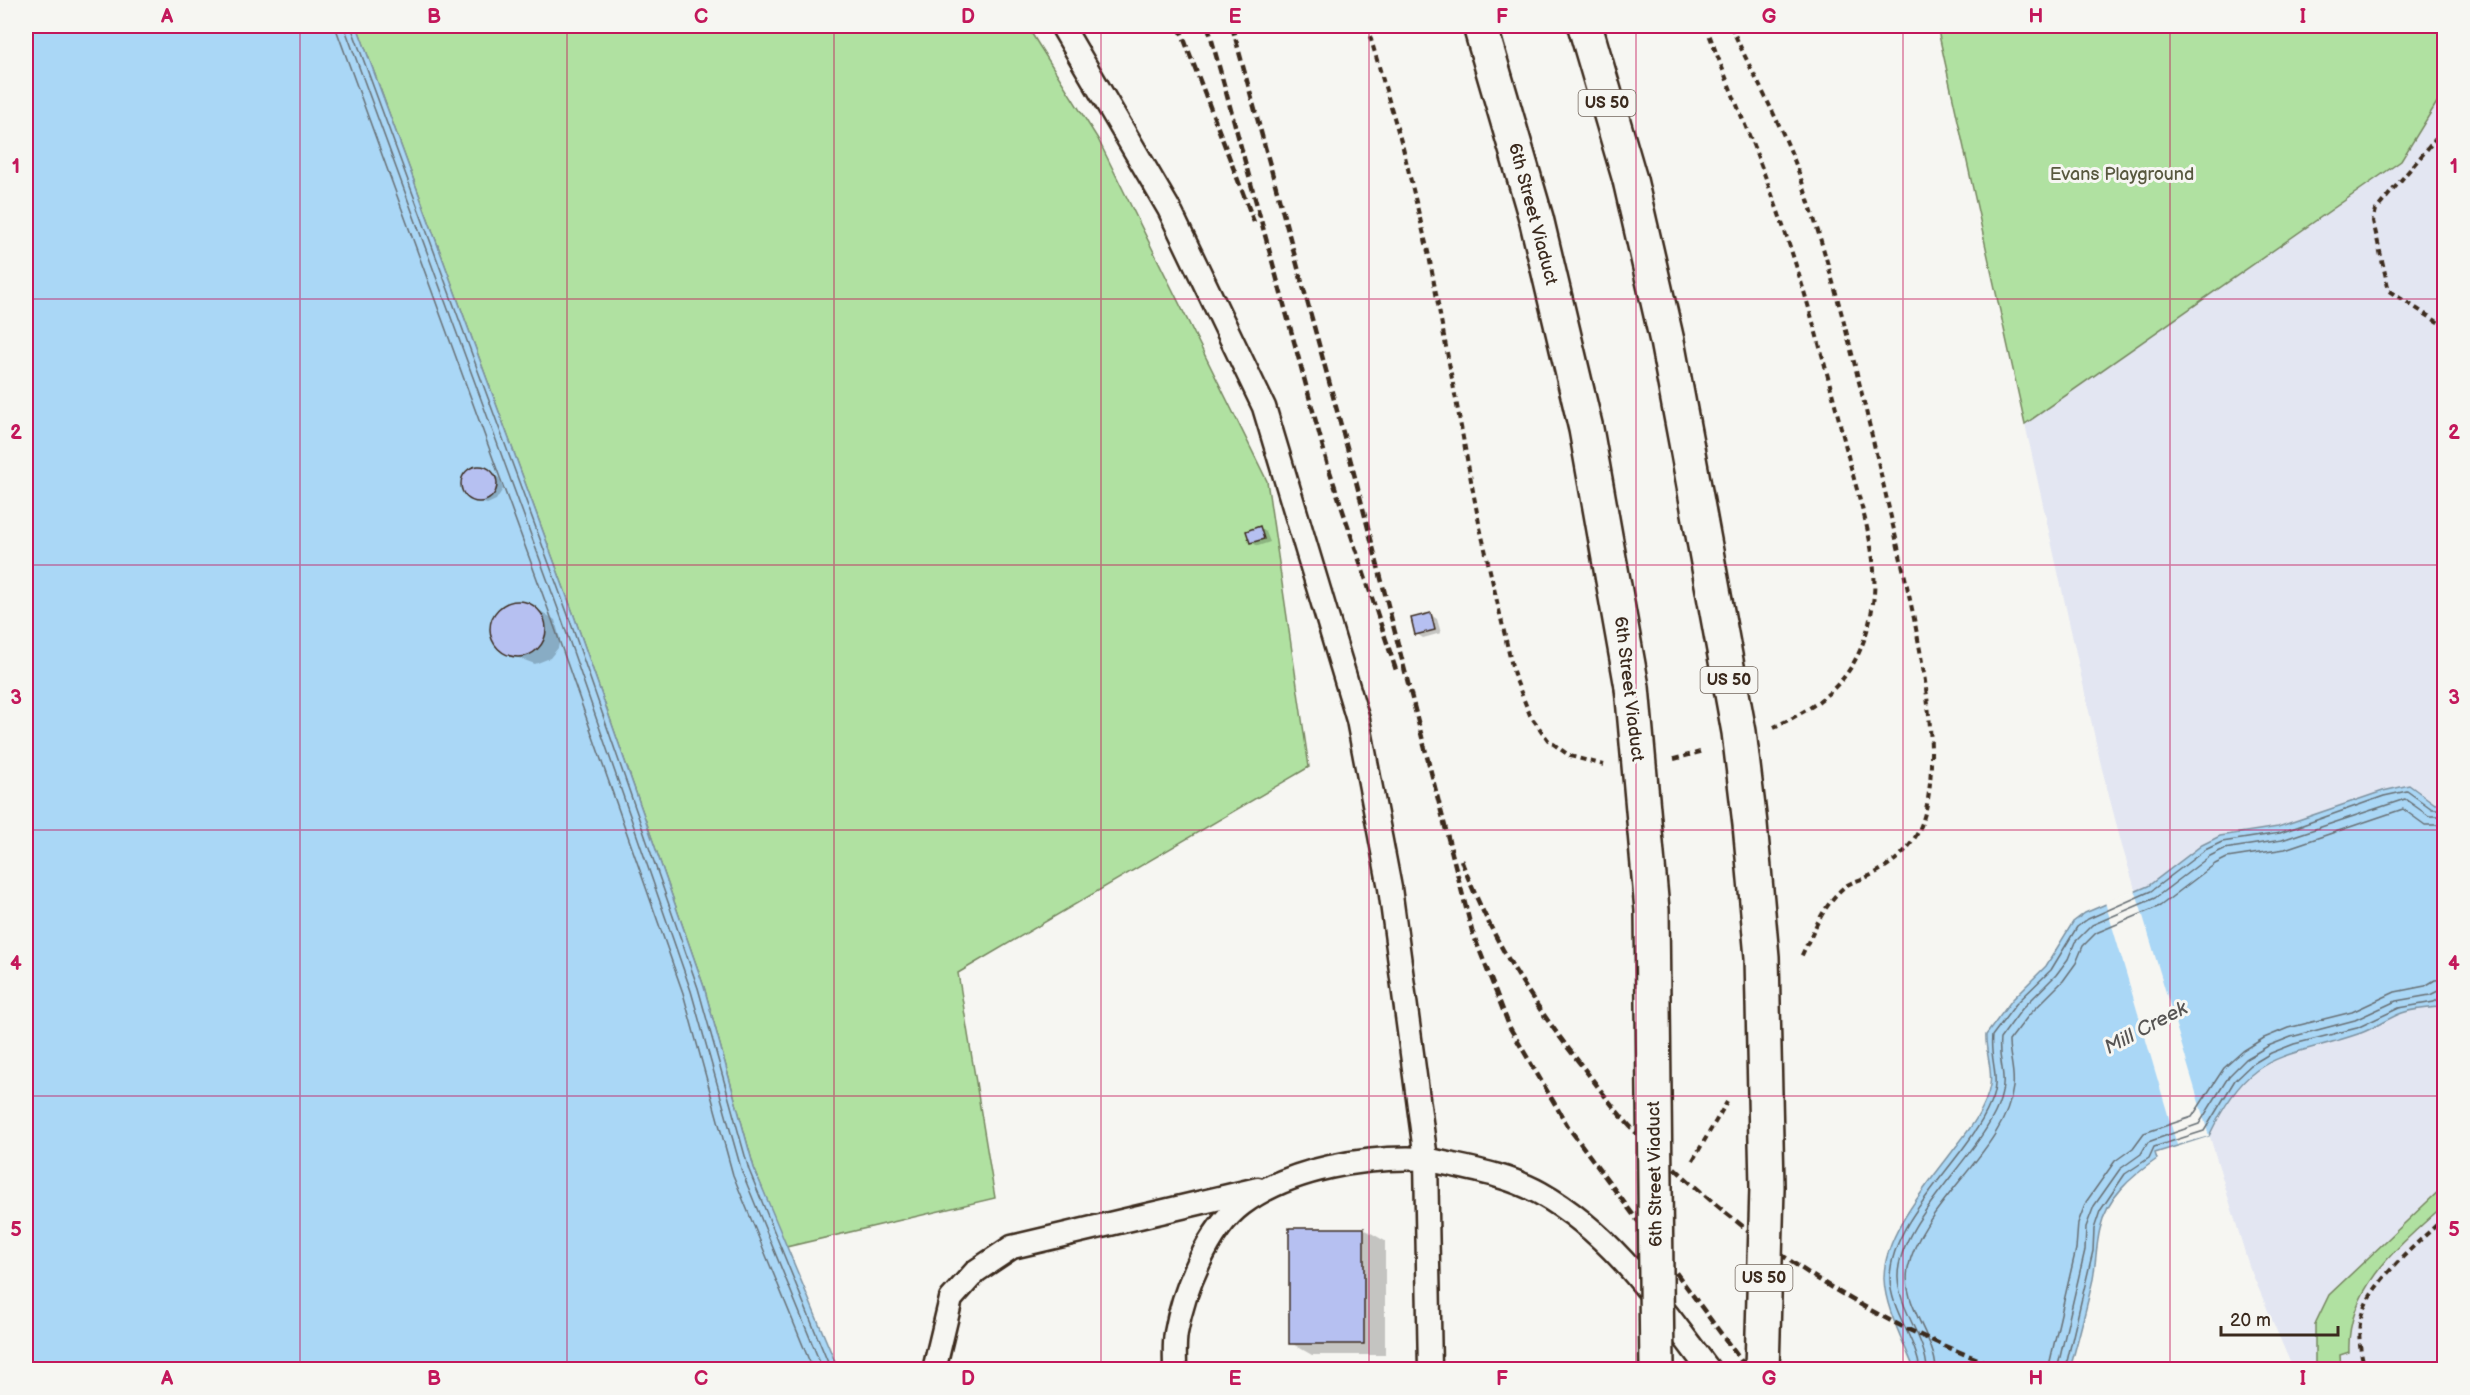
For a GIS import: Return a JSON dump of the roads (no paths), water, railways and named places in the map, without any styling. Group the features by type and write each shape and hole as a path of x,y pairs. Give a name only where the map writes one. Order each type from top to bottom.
{"highway":[{"name":"6th Street Viaduct","path":"1480,26 1536,218 1586,429 1632,687 1652,910 1657,1370"},
{"name":"US 50","path":"1585,26 1630,180 1667,341 1739,732 1762,957 1767,1187 1762,1370"}],"lane":[{"path":"1062,26 1169,209 1264,407 1358,720 1390,888 1426,1159 1430,1370"},
{"path":"934,1370 951,1299 976,1271 1012,1246 1273,1185 1364,1161 1393,1157 1426,1159 1496,1176 1539,1193 1581,1221 1631,1267 1709,1370"},
{"path":"1175,1370 1176,1334 1186,1296 1213,1238 1240,1205 1273,1185"}],"water":[{"path":"26,26 357,26 573,613 704,987 754,1168 838,1369 26,1369"},
{"name":"Mill Creek","path":"2409,785 2435,804 2444,803 2444,996 2439,1007 2402,1013 2361,1033 2270,1062 2254,1072 2239,1087 2224,1107 2209,1136 2155,1153 2157,1159 2122,1188 2103,1218 2093,1279 2070,1369 1914,1369 1891,1314 1885,1290 1886,1262 1891,1244 1910,1209 1981,1111 1991,1079 1986,1035 2012,1000 2046,966 2073,922 2085,913 2148,886 2202,845 2220,836 2278,827 2383,791"}],"railway":[{"path":"1179,26 1254,222"},
{"path":"1208,26 1328,466 1397,673"},
{"path":"1232,26 1351,462 1472,931 1510,1028 1569,1128 1748,1370"},
{"path":"1461,860 1485,916 1513,968 1545,1017 1610,1102 1647,1143 1719,1207 1757,1237 1835,1290 1919,1334 2008,1370"}],"park label":[{"name":"Evans Playground","path":"2122,174"}]}
